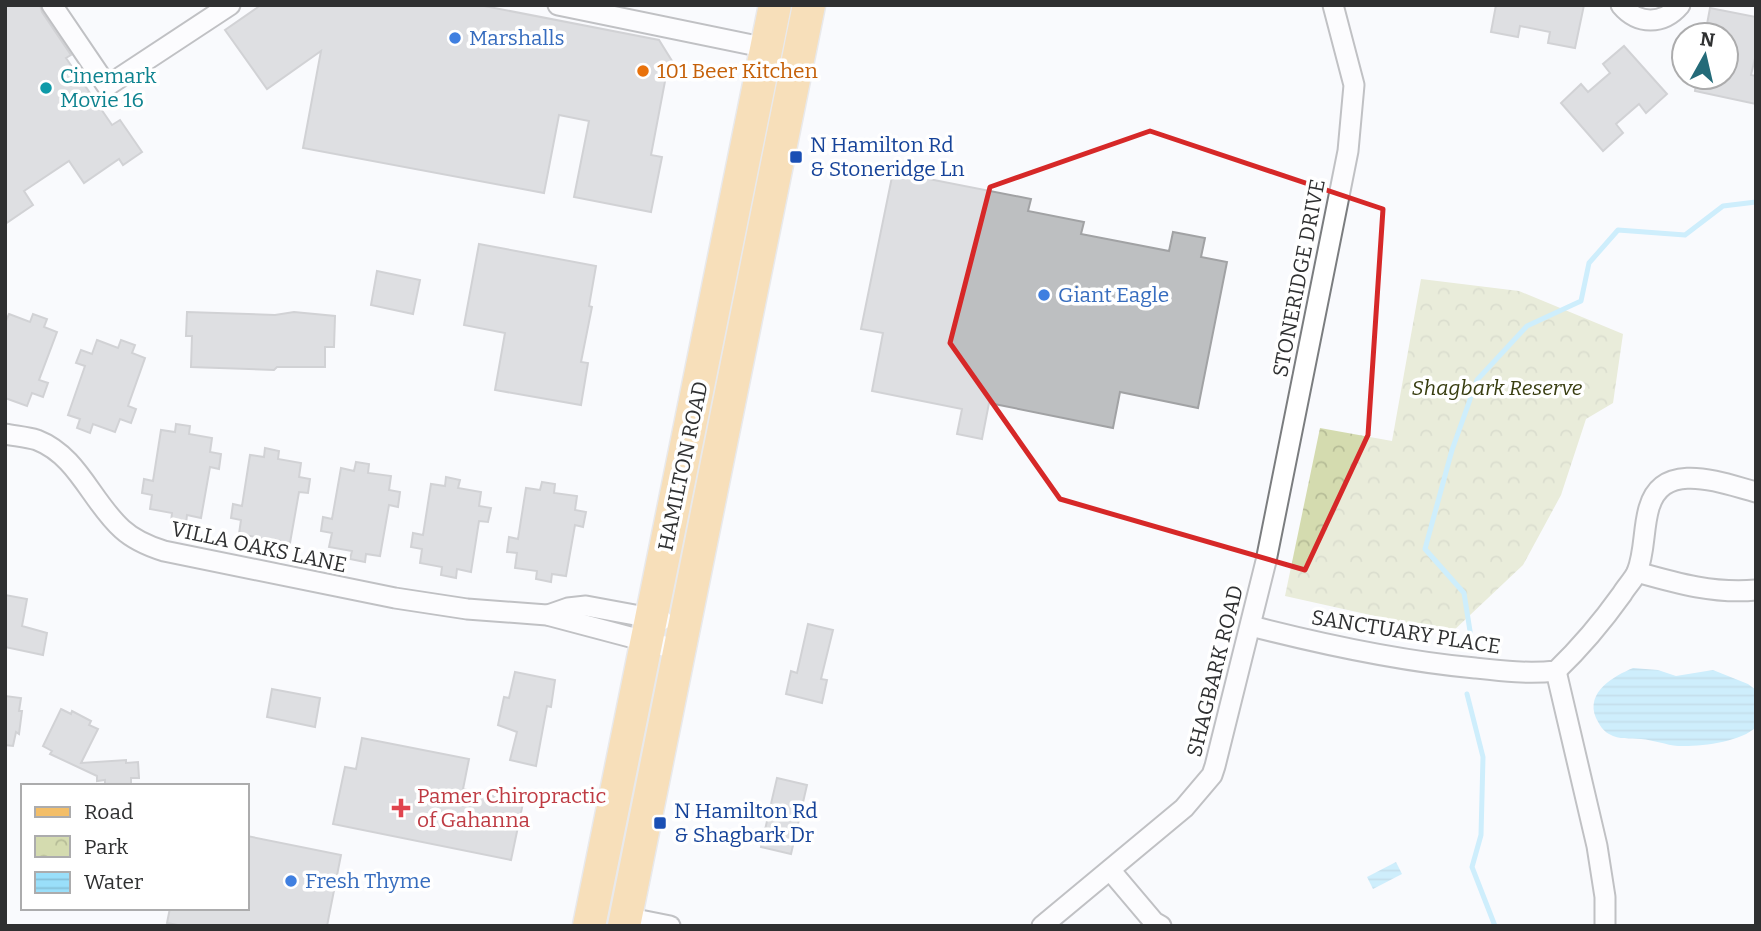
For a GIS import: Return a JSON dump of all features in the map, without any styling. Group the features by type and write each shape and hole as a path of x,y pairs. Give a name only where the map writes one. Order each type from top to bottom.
{"main road":[{"name":"HAMILTON ROAD","path":"589,926 775,5"},
{"name":"HAMILTON ROAD","path":"624,921 809,5"}],"street":[{"path":"52,5 107,86 230,5"},
{"path":"558,5 767,48"},
{"name":"STONERIDGE DRIVE","path":"1266,561 1348,151 1354,85 1333,5"},
{"path":"1621,5 1630,15 1652,21 1663,19 1680,5"},
{"name":"VILLA OAKS LANE","path":"5,434 36,440 54,449 71,464 120,528 140,542 164,551 395,598 467,609 547,615 586,606 649,630 682,637"},
{"path":"1605,926 1605,897 1597,846 1556,671 1607,617 1637,572 1649,508 1661,485 1673,479 1692,478 1756,492"},
{"name":"SHAGBARK ROAD","path":"1042,926 1184,808 1212,775 1266,561"},
{"path":"1637,572 1679,584 1730,593 1756,590"},
{"name":"SANCTUARY PLACE","path":"1251,626 1345,650 1444,666 1532,674 1556,671"},
{"path":"1110,870 1154,922 1161,926"},
{"path":"624,921 670,926"}],"highlighted area":[{"path":"1150,131 1383,209 1368,435 1305,570 1060,499 950,343 990,187"}],"green space":[{"name":"Shagbark Reserve","path":"1421,279 1519,291 1623,334 1613,403 1586,419 1561,495 1523,565 1451,633 1285,596 1320,428 1392,441"}],"water":[{"path":"1633,668 1658,670 1676,676 1713,670 1748,684 1756,690 1756,727 1731,740 1687,746 1621,738 1609,734 1596,718 1594,700 1610,680"},
{"path":"1396,862 1402,874 1373,889 1367,877"}],"building":[{"name":"Cinemark Movie 16","path":"5,5 40,5 71,55 66,58 112,125 120,120 142,152 123,165 119,159 84,183 69,161 24,191 33,205 5,224"},
{"path":"261,5 479,5 659,40 677,69 666,76 651,155 662,157 651,212 574,197 589,121 559,115 544,193 303,148 321,51 267,89 225,30"},
{"path":"1496,5 1584,5 1575,48 1548,43 1550,32 1520,26 1518,37 1491,32"},
{"path":"1710,8 1756,17 1756,54 1751,75 1756,76 1756,104 1695,91 1740,91 1740,21 1708,21"},
{"path":"1624,46 1667,94 1646,113 1639,104 1616,124 1623,133 1603,151 1561,103 1581,84 1588,92 1610,73 1603,64"},
{"name":"Giant Eagle","path":"893,172 1031,199 1028,211 1084,222 1081,234 1169,251 1173,232 1205,238 1201,257 1227,262 1198,408 1120,392 1113,428 989,403 982,439 957,434 962,409 872,391 883,333 861,329"},
{"path":"479,244 596,266 589,306 592,307 581,362 588,363 581,405 495,390 505,333 464,325"},
{"path":"377,271 420,280 413,314 371,305"},
{"path":"187,312 275,315 294,312 335,316 334,347 325,347 325,367 277,367 274,370 191,367 192,336 186,336"},
{"path":"9,314 30,322 33,314 47,319 44,327 57,332 39,380 48,383 43,397 32,393 27,406 5,398 5,323"},
{"path":"97,340 118,348 121,340 135,345 132,353 145,358 128,406 136,409 131,423 120,419 115,432 93,424 90,433 77,428 80,419 68,415 85,366 76,363 81,350 92,354"},
{"path":"176,424 190,426 189,434 212,438 210,452 221,454 219,469 210,467 201,518 187,515 186,524 171,522 172,513 150,509 152,495 142,493 144,479 153,481 161,430 175,432"},
{"path":"265,448 279,451 278,459 301,463 299,477 310,479 308,493 299,492 290,543 276,540 275,549 260,546 261,538 239,534 241,520 231,518 233,504 242,506 250,455 264,457"},
{"path":"356,462 369,464 368,473 391,476 389,490 400,492 398,507 389,505 380,556 366,554 365,562 350,559 352,551 329,547 332,533 321,531 323,517 332,519 341,468 354,471"},
{"path":"446,477 460,480 458,488 481,492 479,506 491,508 488,522 479,521 471,572 457,569 456,578 441,575 442,567 420,563 422,549 411,547 413,533 423,535 431,484 445,486"},
{"path":"542,482 555,484 554,493 577,496 575,510 586,512 583,527 575,525 566,576 552,574 551,582 536,579 537,571 515,568 517,553 507,552 509,537 518,539 526,488 540,490"},
{"path":"5,595 27,599 22,626 47,633 43,655 5,647"},
{"path":"808,624 833,630 821,679 827,680 822,703 786,694 791,671 797,673"},
{"path":"515,672 555,680 551,707 547,706 536,766 510,760 517,732 498,725 504,697 509,698"},
{"path":"272,689 320,698 315,727 267,717"},
{"path":"5,696 21,698 19,734 16,732 13,746 5,745"},
{"path":"61,709 71,714 72,711 91,721 89,725 98,729 81,763 126,760 126,763 138,762 139,778 131,778 131,784 105,784 105,780 97,781 97,776 50,754 52,751 43,746"},
{"path":"362,738 469,759 463,789 523,803 511,860 333,824 345,767 356,769"},
{"path":"777,778 807,785 791,854 761,847"},
{"name":"Fresh Thyme","path":"248,836 341,855 327,926 183,926 167,923 170,910 248,910"}],"waterway":[{"path":"1469,649 1470,631 1464,593 1425,549 1452,450 1477,380 1527,326 1581,301 1589,263 1618,230 1685,235 1723,206 1756,202"},
{"path":"1467,694 1483,757 1481,835 1472,867 1495,926"}],"place":[{"name":"Marshalls","path":"455,38"},
{"name":"101 Beer Kitchen","path":"643,71"},
{"name":"Cinemark Movie 16","path":"46,88"},
{"name":"N Hamilton Rd & Stoneridge Ln","path":"796,157"},
{"name":"Giant Eagle","path":"1044,295"},
{"name":"Pamer Chiropractic of Gahanna","path":"401,808"},
{"name":"N Hamilton Rd & Shagbark Dr","path":"660,823"},
{"name":"Fresh Thyme","path":"291,881"}]}
